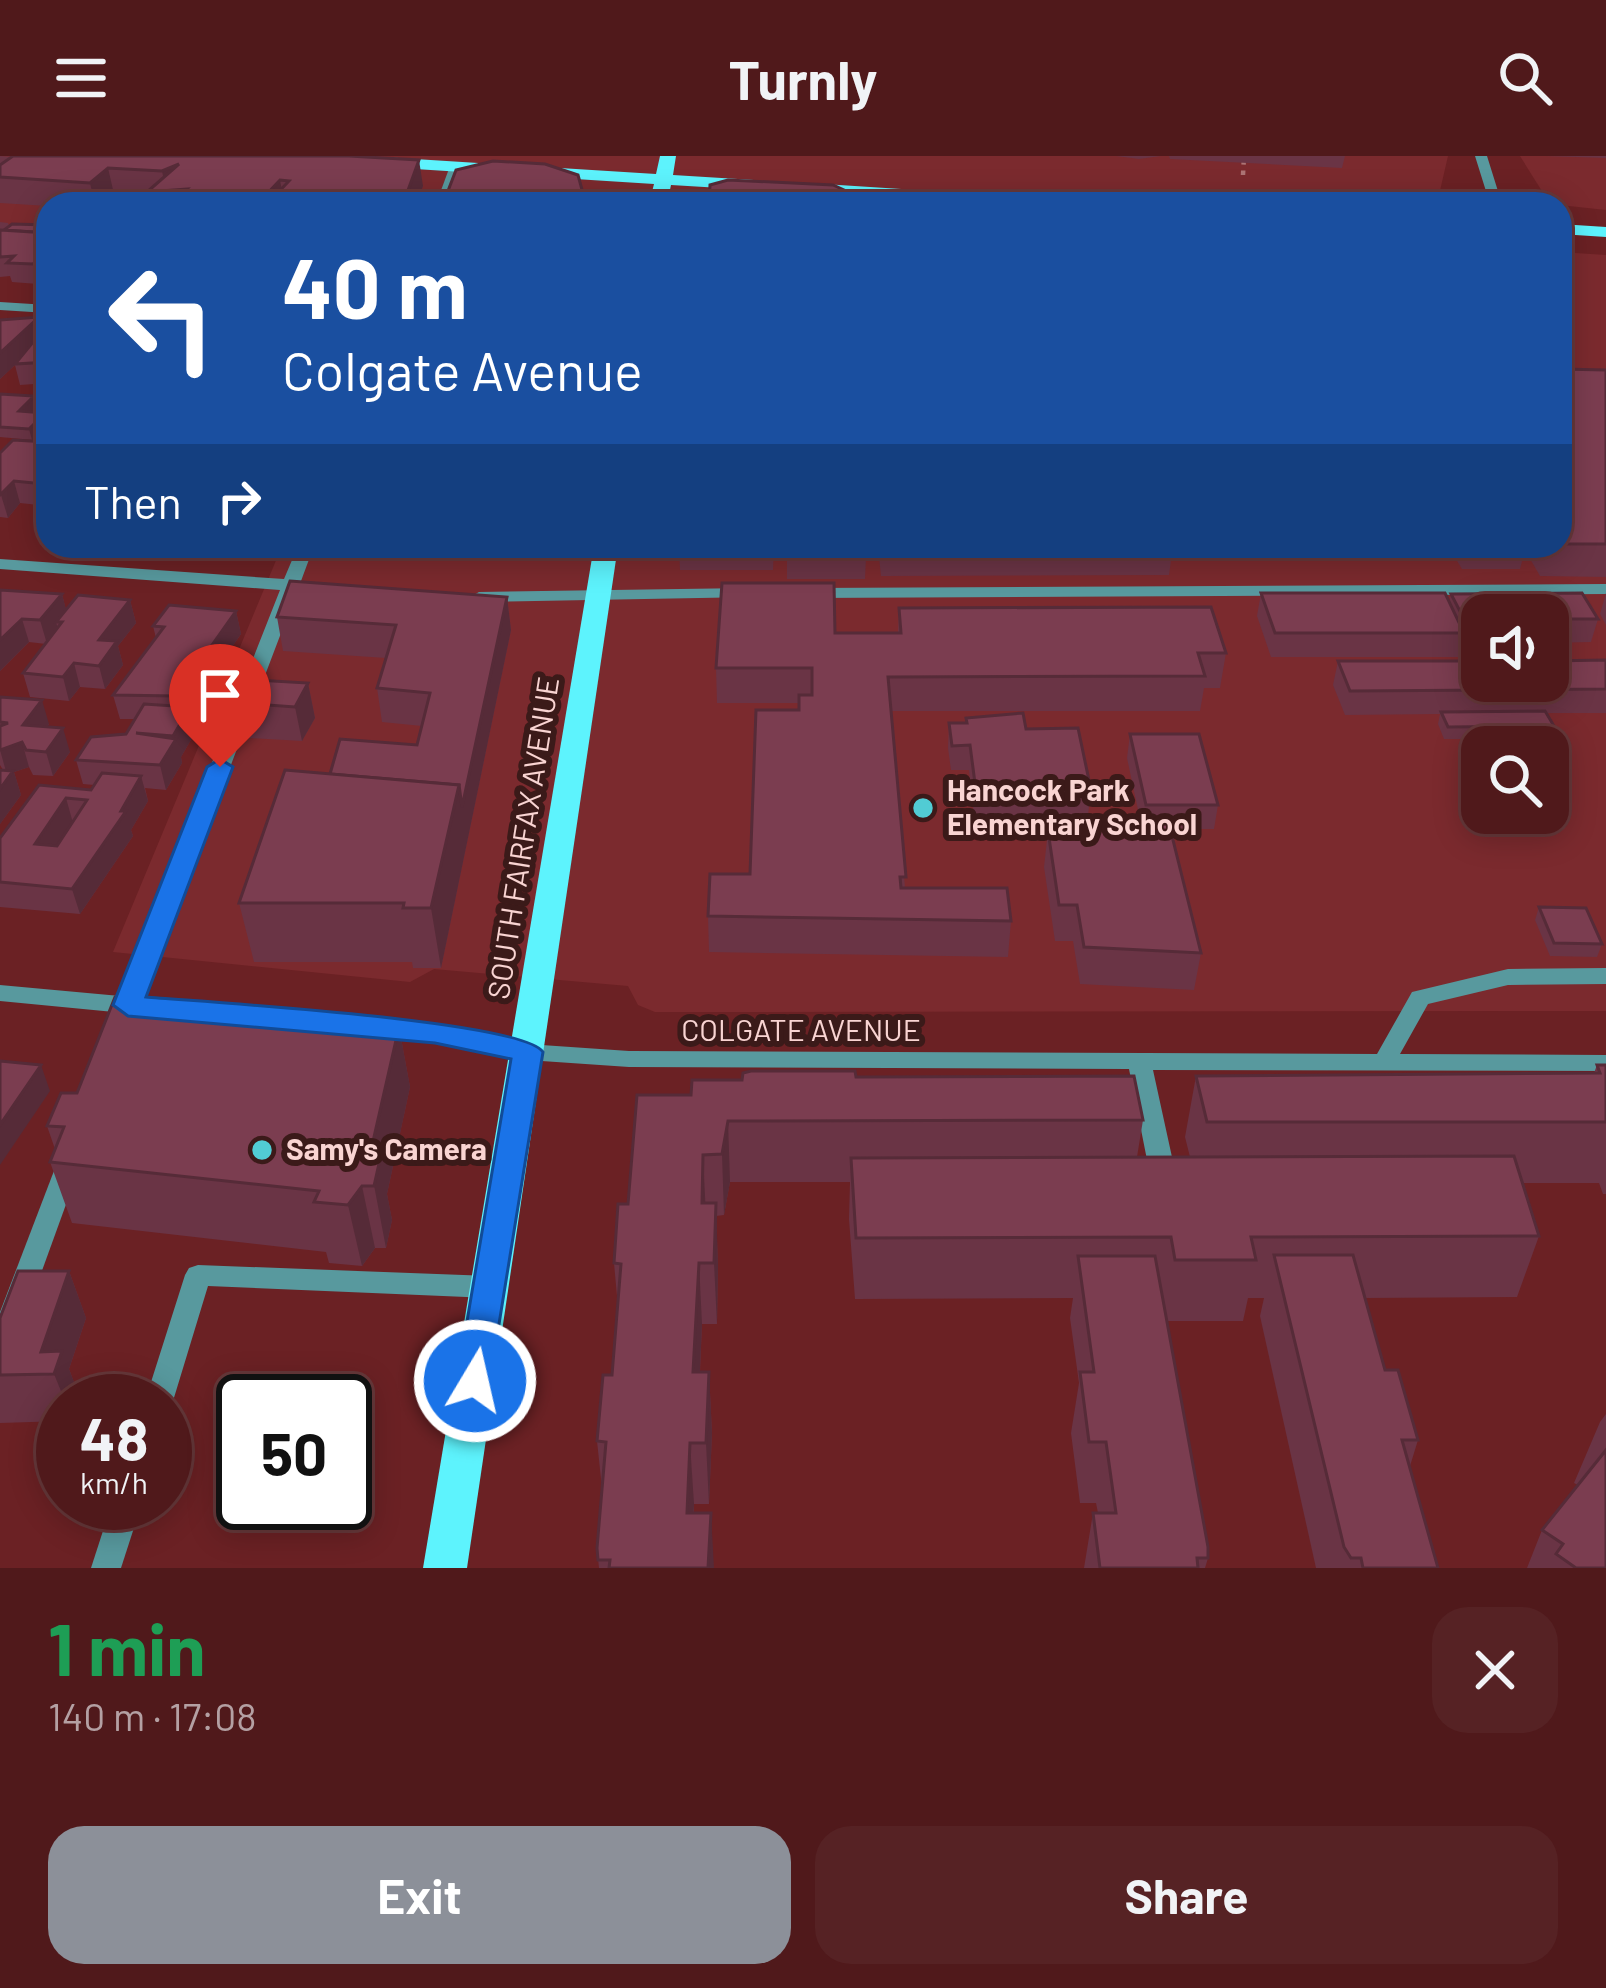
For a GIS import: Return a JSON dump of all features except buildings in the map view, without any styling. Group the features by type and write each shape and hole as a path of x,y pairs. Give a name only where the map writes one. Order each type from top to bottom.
{"main road":[{"path":"661,192 668,156"},
{"path":"355,160 437,160 456,166 868,192"},
{"path":"1572,231 1606,232"},
{"path":"1572,241 1606,243"},
{"name":"SOUTH FAIRFAX AVENUE","path":"446,1568 604,558"}],"street":[{"path":"1481,156 1492,192"},
{"path":"446,192 456,166"},
{"path":"0,306 36,308"},
{"path":"113,1046 301,558"},
{"path":"0,564 335,588"},
{"path":"784,593 1606,589"},
{"path":"468,596 761,593"},
{"path":"1383,1063 1420,998 1508,977 1606,976"},
{"path":"0,993 175,1010"},
{"name":"COLGATE AVENUE","path":"340,1024 435,1033 527,1052 629,1059 1606,1063"},
{"path":"1140,1063 1167,1197"},
{"path":"0,1348 81,1132"},
{"path":"167,1374 198,1275 490,1287"},
{"path":"106,1568 118,1530"}],"path":[{"path":"1243,175 1244,156"}],"shaded area":[{"path":"0,156 1448,156 1440,192 36,192 36,233 0,231"},
{"path":"1520,156 1606,156 1606,210 1572,206 1572,192 1542,192"},
{"path":"1572,253 1606,255 1606,1011 655,1012 638,1005 628,986 434,969 410,982 113,952 277,558 1572,558"}],"place":[{"name":"Hancock Park Elementary School","path":"923,808"},
{"name":"Samy's Camera","path":"262,1150"}],"route":[{"path":"220,767 128,1005 435,1033 527,1052 475,1381"}]}
